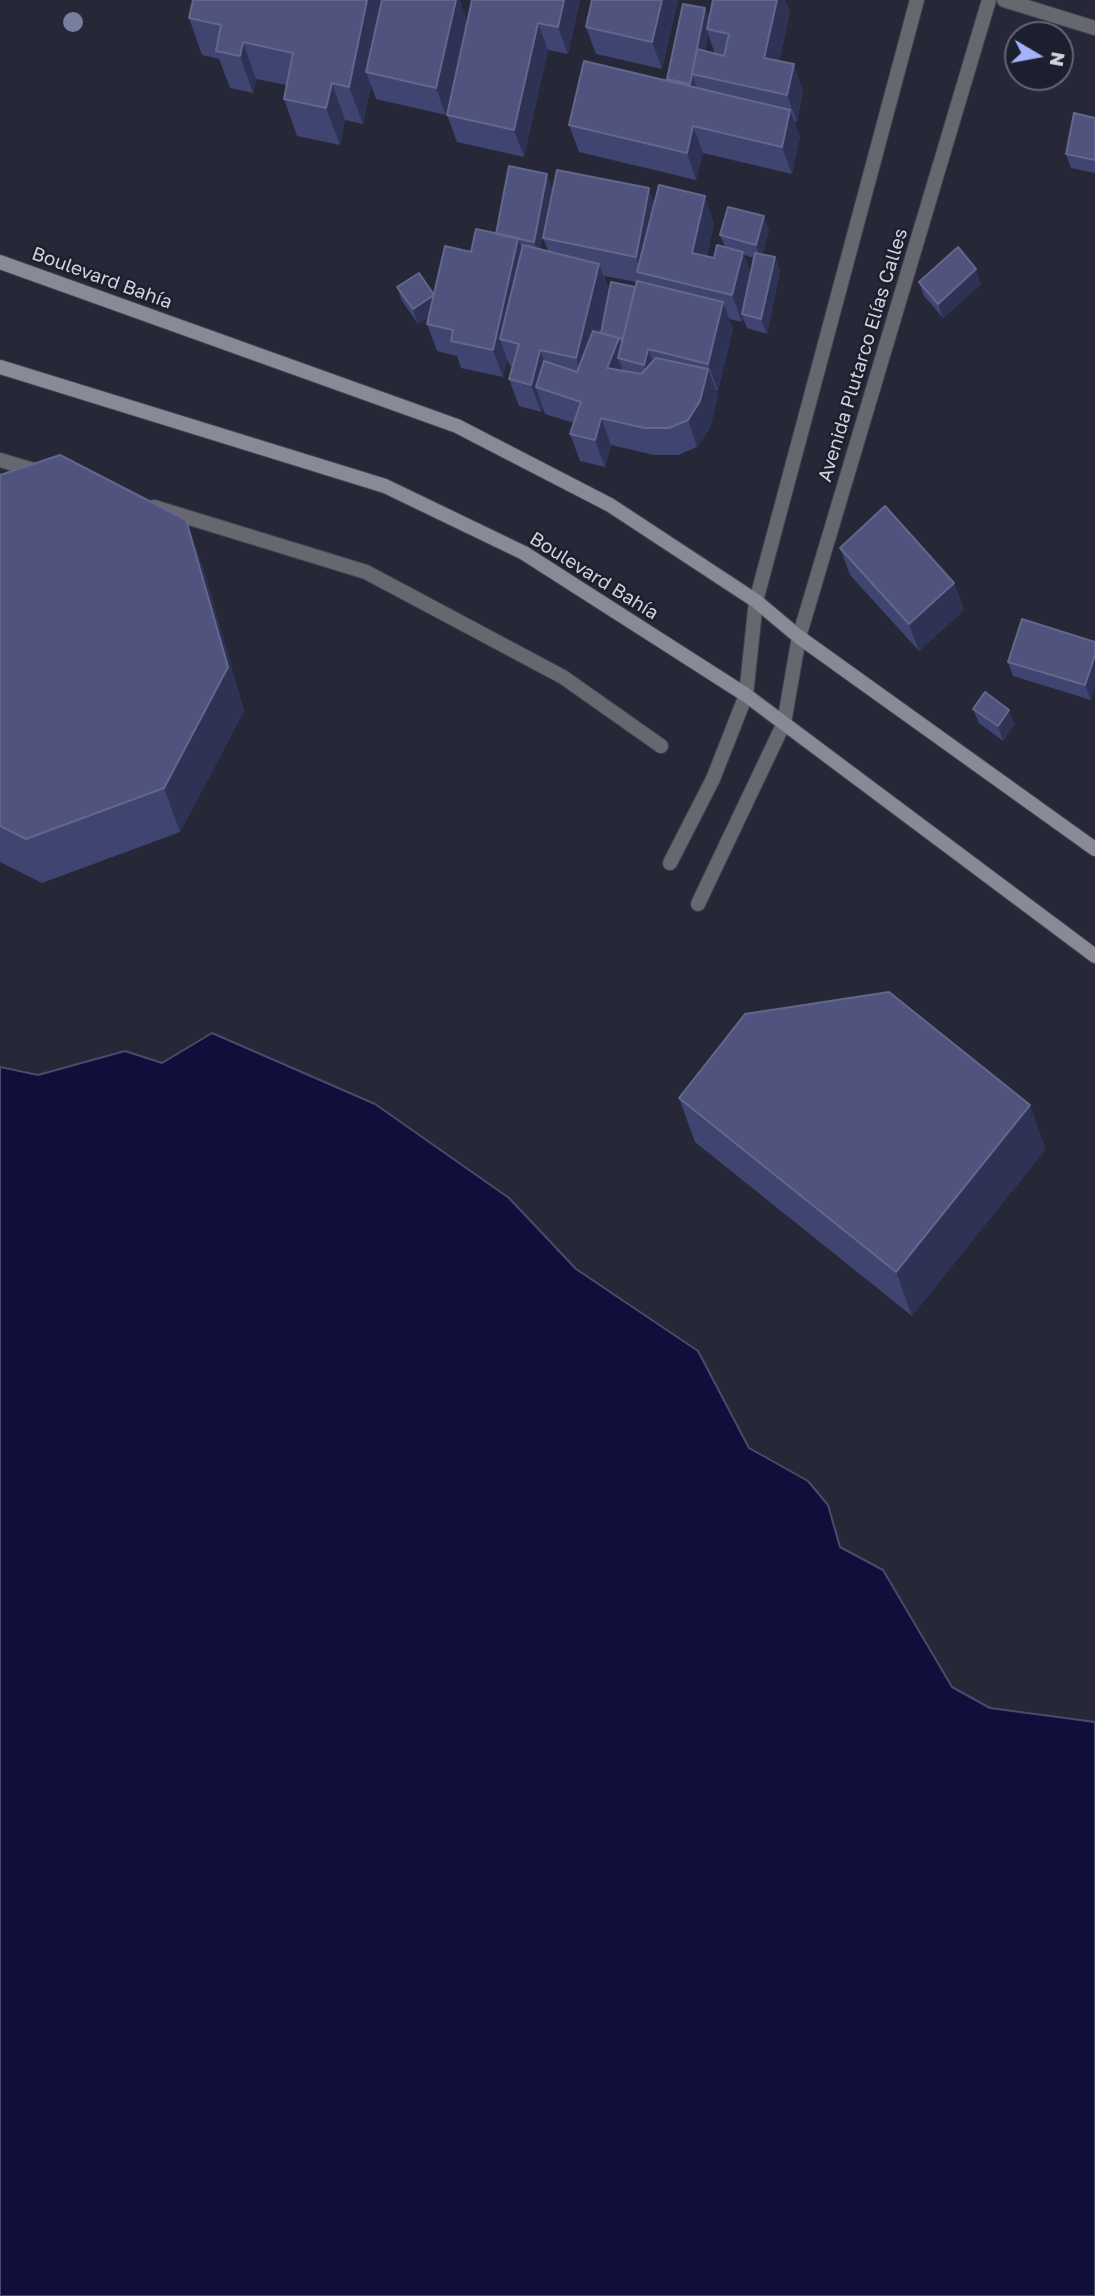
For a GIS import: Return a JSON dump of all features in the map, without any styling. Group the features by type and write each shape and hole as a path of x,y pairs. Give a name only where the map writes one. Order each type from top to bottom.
{"main road":[{"name":"Boulevard Bahía","path":"0,262 457,426 610,505 756,601 799,637 1095,849"},
{"name":"Boulevard Bahía","path":"0,367 385,486 524,553 746,695 1095,956"}],"street":[{"name":"Avenida Plutarco Elías Calles","path":"670,863 713,779 746,695 756,601 917,0"},
{"name":"Avenida Plutarco Elías Calles","path":"698,904 784,723 799,637 989,0"},
{"path":"1004,0 1095,28"},
{"path":"0,460 52,476"},
{"path":"144,504 366,572 563,677 662,746"}],"shaded area":[{"path":"212,1033 375,1104 509,1198 576,1269 698,1351 749,1448 808,1481 828,1505 840,1547 883,1570 952,1687 990,1708 1095,1722 1095,2296 0,2296 0,1067 38,1075 125,1051 162,1063"}],"building":[{"path":"193,0 367,0 349,87 332,83 326,108 284,99 293,53 243,42 240,56 216,51 221,25 189,18"},
{"path":"382,0 456,0 436,88 366,72"},
{"path":"472,0 564,0 558,27 538,23 514,130 447,115"},
{"path":"592,0 662,0 652,42 586,27"},
{"path":"713,0 777,0 764,58 794,64 787,95 692,74 697,49 724,56 729,34 707,29"},
{"path":"683,4 705,8 690,84 667,79"},
{"path":"584,61 790,110 782,147 693,126 687,153 569,125"},
{"path":"1074,113 1095,118 1095,160 1066,154"},
{"path":"509,166 547,174 534,242 496,234"},
{"path":"557,170 649,188 636,257 543,238"},
{"path":"659,185 705,196 692,253 714,258 717,245 743,252 732,295 637,272"},
{"path":"728,207 764,216 756,245 720,235"},
{"path":"476,229 518,238 493,350 451,341 453,330 427,324 445,246 471,252"},
{"path":"523,245 599,264 576,358 540,350 531,385 509,379 519,344 500,339"},
{"path":"958,247 976,269 938,304 919,282"},
{"path":"755,253 775,257 761,319 742,314"},
{"path":"419,273 434,295 413,309 397,287"},
{"path":"637,281 723,302 708,364 648,349 644,365 618,358"},
{"path":"611,282 635,287 623,339 601,333"},
{"path":"593,331 619,338 607,368 641,374 656,358 708,369 700,401 688,420 669,428 644,428 601,418 595,440 570,434 581,402 536,387 544,361 577,372"},
{"path":"60,455 186,520 228,667 164,788 26,839 0,826 0,475"},
{"path":"885,506 954,583 909,624 840,548"},
{"path":"1022,619 1095,642 1095,655 1085,685 1008,662"},
{"path":"985,692 1009,710 998,726 973,709"},
{"path":"889,992 1030,1105 896,1272 679,1098 745,1014"}]}
